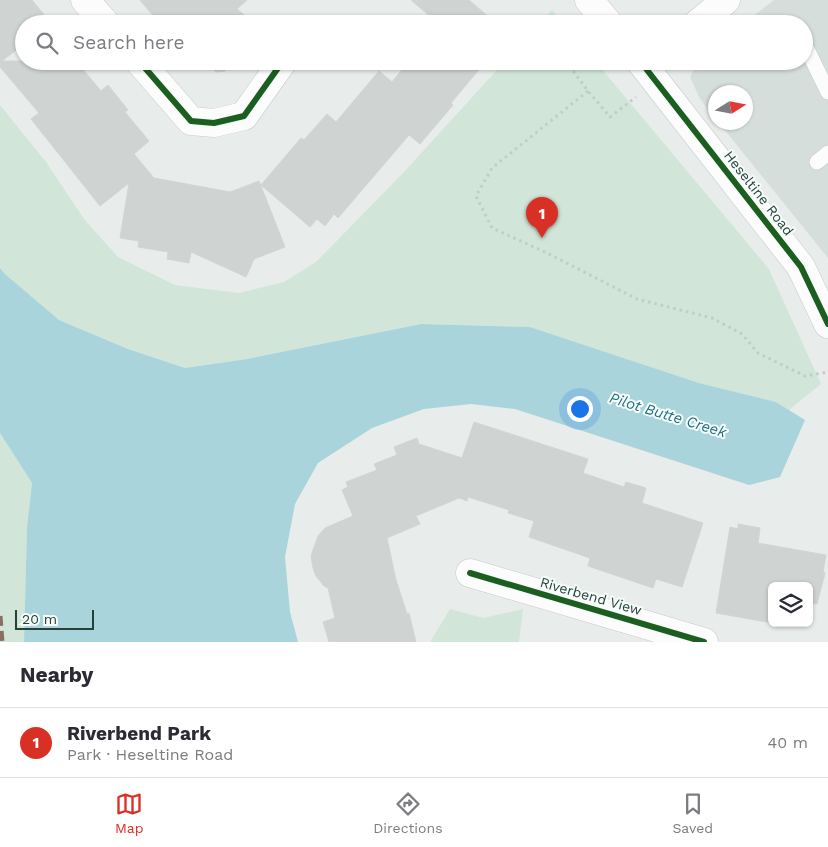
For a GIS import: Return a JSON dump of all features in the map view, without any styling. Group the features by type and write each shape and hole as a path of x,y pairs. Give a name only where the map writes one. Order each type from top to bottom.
{"street":[{"path":"85,0 98,15"},
{"path":"589,0 602,15"},
{"path":"708,15 726,0"},
{"path":"147,70 191,121 214,123 244,116 277,70"},
{"name":"Heseltine Road","path":"650,70 801,267 828,324"},
{"name":"Riverbend View","path":"470,573 704,642"}],"lane":[{"path":"813,61 828,92"}],"path":[{"path":"572,70 610,117 646,70"},
{"path":"588,91 492,168 476,196 492,228 548,253 637,299 712,318 742,334 758,353 805,376 828,372"}],"shaded area":[{"path":"774,0 828,0 828,258 725,130 753,130 753,85 708,85 708,109 700,99 690,77 694,70 813,70 813,15 755,15"}],"green space":[{"path":"552,10 556,15 547,15"},
{"path":"497,70 603,70 769,269 821,384 789,410 776,402 699,383 530,327 421,324 247,359 185,368 128,349 59,320 0,268 0,105 46,162 84,219 118,257 175,285 239,293 284,282 316,262 404,172"},
{"path":"0,433 32,483 27,527 24,642 0,642"},
{"path":"450,609 483,618 523,609 519,642 430,642"}],"water":[{"name":"Pilot Butte Creek","path":"0,268 59,320 128,349 185,368 247,359 421,324 530,327 699,383 776,402 805,420 780,477 749,485 515,409 471,404 424,409 372,428 318,463 295,504 285,557 290,612 298,642 24,642 27,527 32,483 0,433"}],"building":[{"path":"0,0 32,0 44,15 15,15 15,51 2,61 15,61 15,70 84,70 101,91 108,85 128,110 125,112 149,141 134,154 154,178 230,192 259,181 285,247 254,259 246,277 191,252 189,263 167,259 168,252 138,247 139,241 120,238 129,183 100,206 31,119 39,113 0,67"},
{"path":"140,0 247,0 237,9 244,15 152,15"},
{"path":"411,0 469,0 486,15 428,15"},
{"path":"214,70 226,70 225,71 216,72"},
{"path":"402,70 478,70 451,103 453,105 420,144 409,135 338,218 334,214 325,226 317,219 310,227 261,185 301,138 304,140 327,114 336,122 379,71 392,82"},
{"path":"474,422 588,459 583,473 624,487 626,482 646,488 642,503 703,523 682,587 656,579 653,588 588,566 590,558 529,537 534,521 508,513 509,510 468,497 467,501 459,498 416,516 420,524 387,538 396,580 407,614 409,613 416,642 329,642 323,622 335,618 328,588 316,576 311,556 318,536 325,528 353,516 342,490 348,487 346,482 377,470 374,464 397,455 394,447 417,438 419,444 462,458"},
{"path":"738,524 760,528 758,543 826,555 823,572 825,573 817,604 813,604 813,582 768,582 768,622 716,613 730,527 738,529"}],"marked path":[{"path":"0,616 2,642"}],"cycle path":[{"path":"147,70 191,121 214,123 244,116 277,70"},
{"path":"647,70 801,267 828,324"},
{"path":"470,573 704,642"}],"place":[{"name":"Riverbend Park","path":"542,238"}]}
